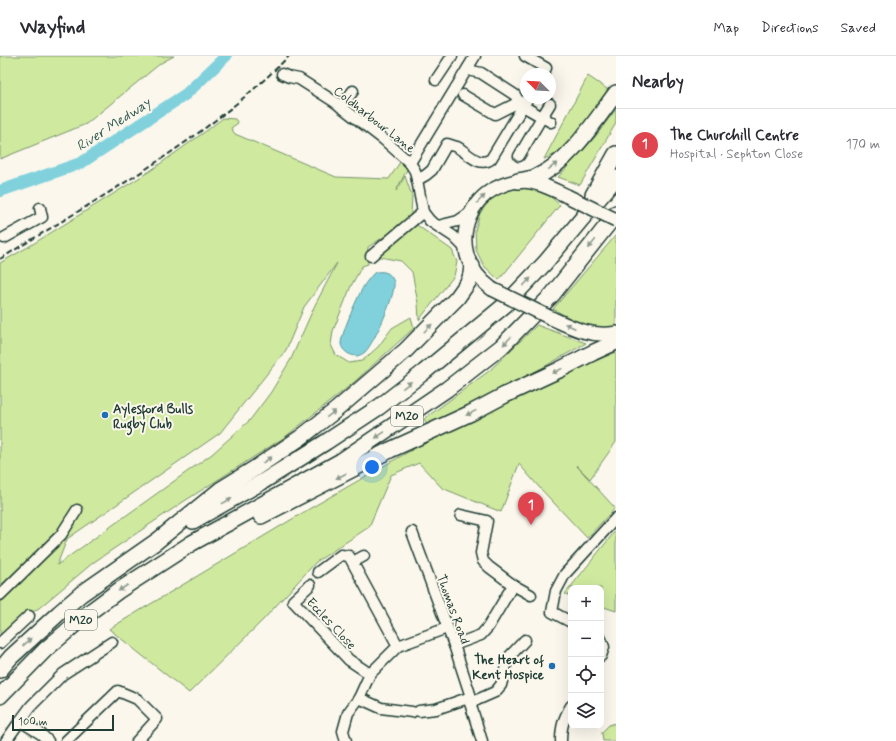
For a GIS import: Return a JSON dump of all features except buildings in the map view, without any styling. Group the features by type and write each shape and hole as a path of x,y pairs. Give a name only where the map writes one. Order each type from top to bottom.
{"highway":[{"path":"518,181 535,178 551,169 559,162 575,146 616,93"},
{"name":"M20","path":"576,226 616,154"},
{"name":"M20","path":"157,541 262,482 326,442 379,407 424,372 505,305 545,263 616,178"},
{"name":"M20","path":"0,696 45,650 81,619 118,591 192,543 341,461 447,389 502,347 552,295 616,213"},
{"name":"M20","path":"0,670 11,657 82,594 157,541 220,490 300,438 336,410 406,350 457,298 469,281 472,266"},
{"name":"M20","path":"592,353 616,336"},
{"name":"M20","path":"155,567 232,531 390,450 616,342"}],"main road":[{"path":"616,220 543,185 518,181 505,184 492,190 477,204 470,213 466,230 465,248 467,256 479,277 492,289 581,331 591,334 616,333"}],"street":[{"path":"436,80 452,56"},
{"path":"410,163 475,56"},
{"path":"525,56 546,68"},
{"path":"468,68 520,99"},
{"name":"Coldharbour Lane","path":"282,74 299,80 341,108 383,139 410,163 415,171 423,212"},
{"path":"341,108 353,91"},
{"path":"463,95 495,114 520,103"},
{"path":"417,180 432,170 447,144 457,147 476,160 487,162 491,159 522,104"},
{"path":"526,104 547,120"},
{"path":"519,156 547,120 550,104"},
{"path":"1,236 42,217 40,208"},
{"path":"371,256 423,212 430,221 453,236 465,248"},
{"path":"438,226 458,221 470,213"},
{"path":"0,595 61,535 77,510"},
{"path":"461,515 488,517 481,553 483,561 489,567 531,595"},
{"path":"569,621 552,612 556,591 564,574 616,518"},
{"name":"Thomas Road","path":"412,532 454,645 482,741"},
{"path":"318,572 341,554 349,556 398,646"},
{"path":"353,562 364,556"},
{"path":"454,645 481,635 488,627 513,584"},
{"name":"Eccles Close","path":"310,586 294,601 349,660 370,674"},
{"path":"0,643 29,616"},
{"path":"340,735 348,713 359,698 370,674 398,646 447,628"},
{"path":"359,698 381,708 415,711 436,709 495,692 501,685 508,658 525,640"},
{"path":"6,741 31,706 63,674 112,642"},
{"path":"66,741 118,691 137,699 157,719 137,741"},
{"path":"561,741 562,726 568,711"},
{"path":"20,721 41,734 48,741"}],"green space":[{"path":"0,56 174,56 161,63 86,124 0,159"},
{"path":"588,76 610,91 574,137 556,154 544,159"},
{"path":"616,109 616,123 580,185 558,177 595,137"},
{"path":"223,118 235,119 238,123 231,128 235,134 336,177 389,179 402,159 409,166 396,191 405,176 412,196 411,215 387,235 368,247 368,264 362,266 351,286 333,331 331,345 336,355 349,363 362,361 378,347 392,328 411,317 414,328 352,384 285,437 183,502 94,562 39,608 15,623 0,638 0,263 150,171","holes":["337,263 315,305 291,359 271,392 250,420 212,454 57,565 67,539 220,433 286,350 304,307"]},
{"path":"513,187 529,187 544,191 560,205 499,280 484,266 476,250 475,230 480,213 491,199"},
{"path":"414,223 452,250 457,262 454,276 419,320 418,303 412,272 401,261 380,257 385,249"},
{"path":"616,235 616,326 608,328 588,328 553,309"},
{"path":"537,325 586,343 535,372 427,425 424,419 489,371"},
{"path":"616,352 616,442 590,479 576,465 615,508 587,538 519,464 501,512 442,488 419,463 391,475 369,527 316,562 263,620 189,693 109,629 309,509 422,444"},
{"path":"616,530 616,611 604,607 604,585 572,585"},
{"path":"616,723 616,741 603,741 602,732 609,725"}],"water":[{"path":"375,272 386,272 389,274 394,282 392,297 384,318 369,347 365,352 357,356 352,355 343,349 341,344 342,339 347,323 359,296 365,284"}],"waterway":[{"name":"River Medway","path":"0,191 81,163 186,94 226,56"}],"railway":[{"path":"0,259 114,190 187,141 257,86 289,56"}],"place":[{"name":"Aylesford Bulls Rugby Club","path":"105,415"},
{"name":"The Churchill Centre","path":"531,525"},
{"name":"The Heart of Kent Hospice","path":"552,666"}]}
